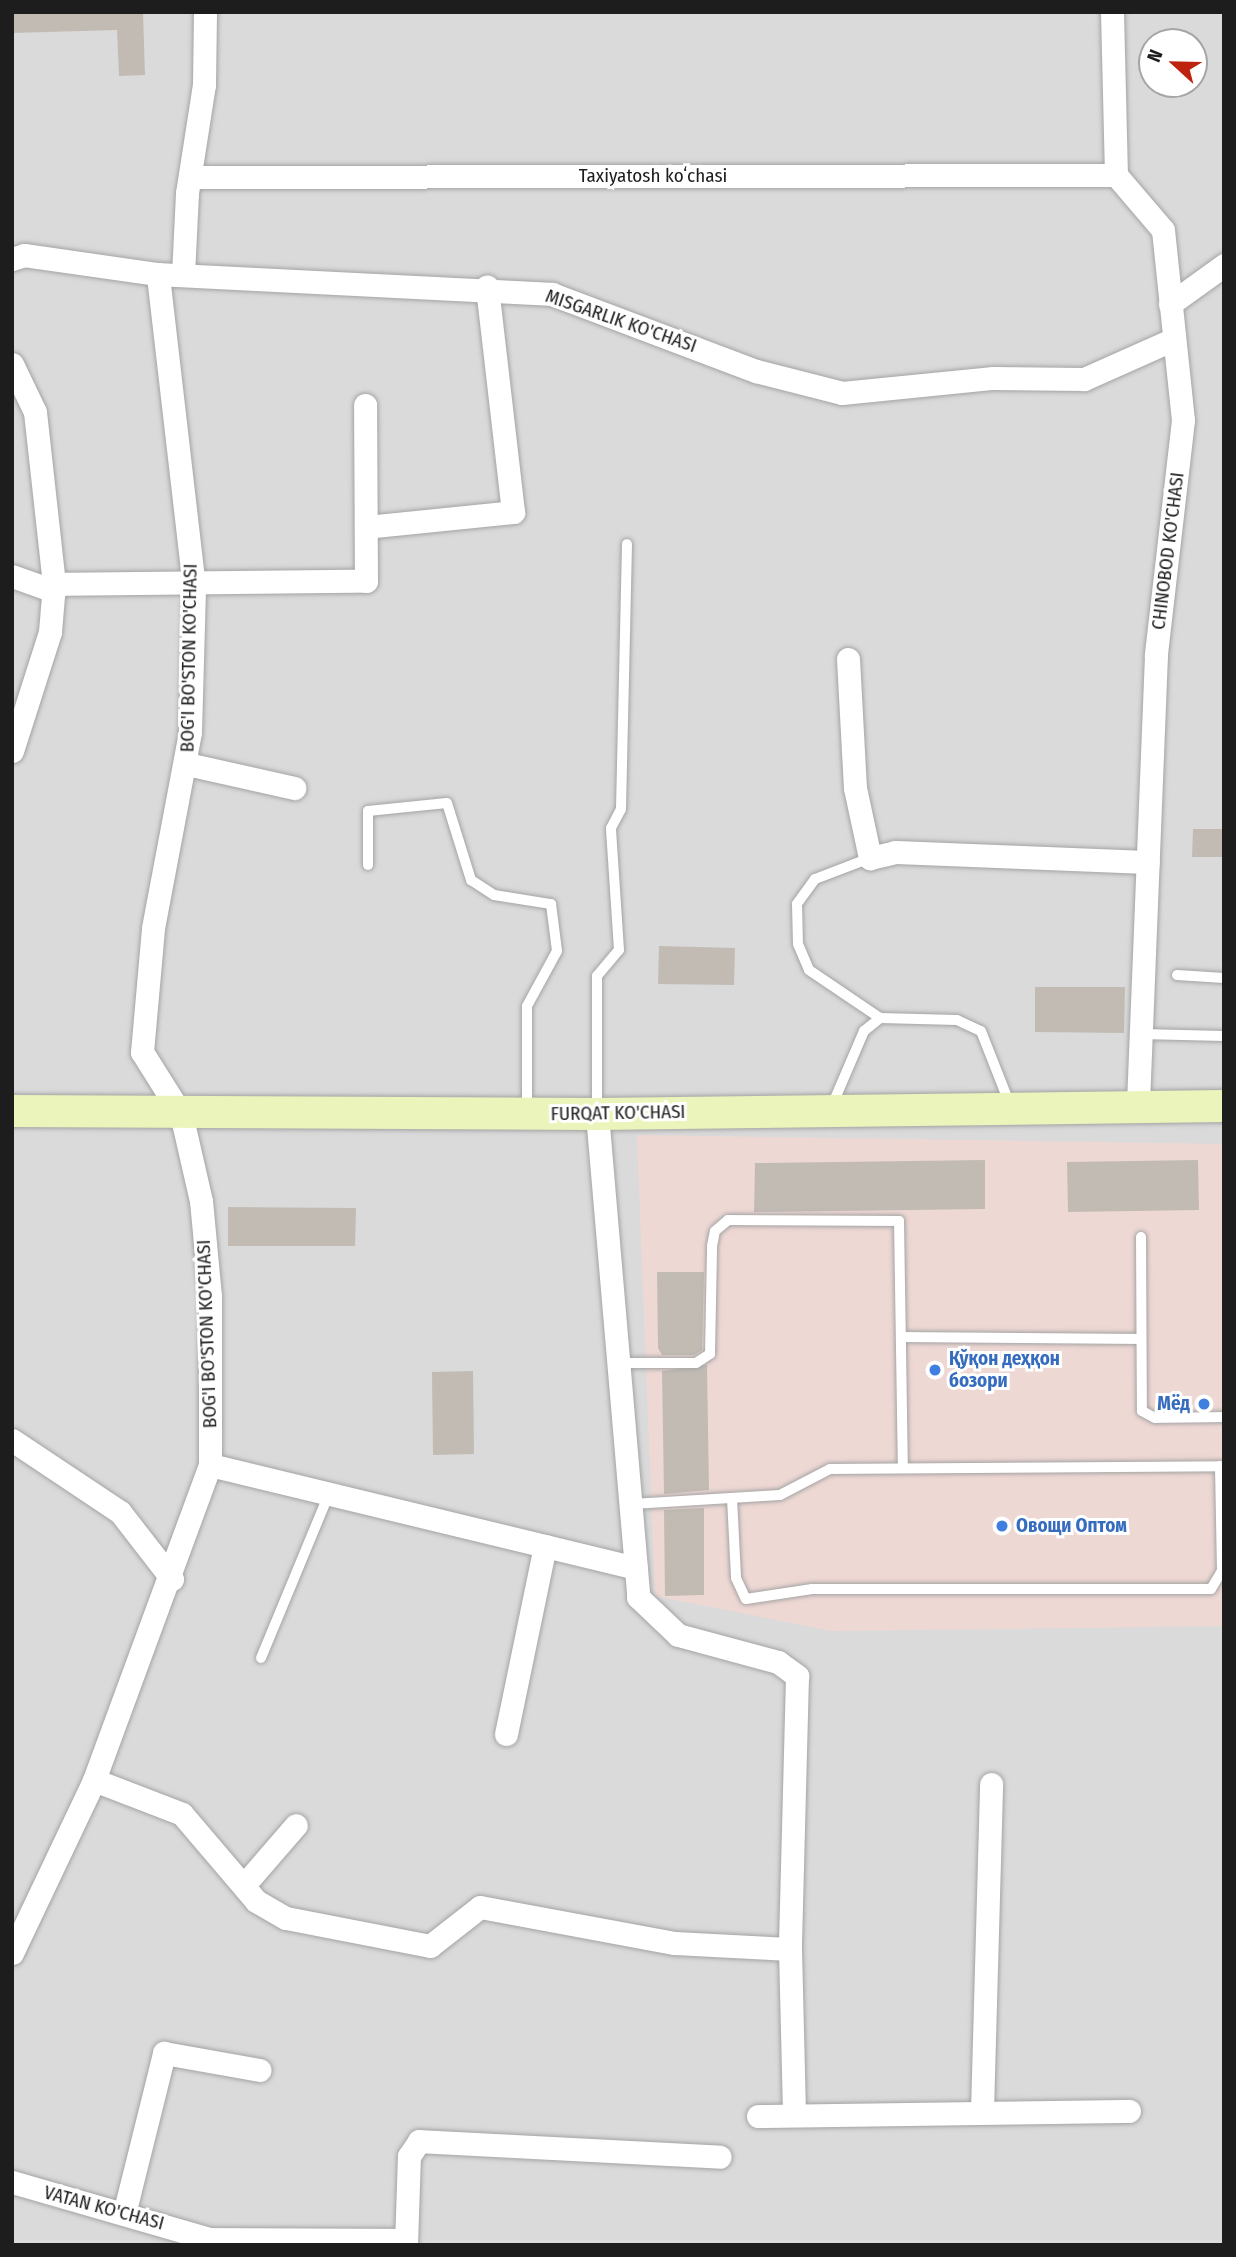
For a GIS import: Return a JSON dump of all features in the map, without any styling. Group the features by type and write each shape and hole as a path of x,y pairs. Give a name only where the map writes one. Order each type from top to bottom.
{"main road":[{"name":"FURQAT KO'CHASI","path":"12,1111 181,1114 597,1114 1224,1106"}],"street":[{"path":"183,275 190,177 204,85 205,12"},
{"path":"1112,12 1116,175"},
{"name":"Taxiyatosh koʻchasi","path":"190,177 1116,175"},
{"name":"CHINOBOD KO'CHASI","path":"1116,175 1164,230 1184,420 1156,655 1138,1108"},
{"name":"MISGARLIK KO'CHASI","path":"16,254 158,274 487,286 552,294 756,370 842,393 993,378 1084,379 1174,339"},
{"path":"1170,304 1224,265"},
{"name":"BOG'I BO'STON KO'CHASI","path":"12,1953 94,1780 172,1579 210,1465 209,1296 201,1201 181,1114 142,1052 153,928 187,764 194,587 158,274"},
{"path":"366,527 513,512 487,286"},
{"path":"12,364 35,412 54,588 50,632 12,751"},
{"path":"12,576 54,588 194,587 366,581 365,405"},
{"path":"848,659 855,788 870,858 895,852 1148,862"},
{"path":"187,764 294,788"},
{"path":"597,1114 623,1363 638,1597 678,1635 778,1661 797,1676 790,1949 793,2115"},
{"path":"12,1440 120,1511 172,1579"},
{"path":"210,1465 636,1568"},
{"path":"506,1734 545,1546"},
{"path":"94,1780 182,1814 244,1885 286,1919 430,1946 480,1907 675,1943 790,1949"},
{"path":"982,2111 991,1784"},
{"path":"244,1885 296,1825"},
{"path":"125,2210 164,2053 259,2070"},
{"path":"758,2116 1129,2111"},
{"path":"406,2242 409,2157 419,2141 720,2157"},
{"name":"VATAN KO'CHASI","path":"12,2182 125,2210 210,2242 406,2242"}],"lane":[{"path":"597,1114 597,976 619,950 611,828 621,809 628,544"},
{"path":"368,865 368,811 447,803 471,880 494,895 551,904 557,951 527,1006 527,1114"},
{"path":"870,858 815,879 797,904 798,944 808,970 880,1018 957,1020 981,1031 1012,1109"},
{"path":"1177,975 1224,978"},
{"path":"830,1110 864,1031 880,1018"},
{"path":"1141,1034 1224,1036"},
{"path":"623,1363 696,1363 710,1354 712,1246 715,1231 728,1220 899,1221 903,1337 903,1468"},
{"path":"1141,1237 1139,1339 1146,1415 1224,1417"},
{"path":"903,1337 1139,1339"},
{"path":"632,1504 780,1495 830,1469 1222,1466 1222,1571 1211,1589 812,1589 746,1599 736,1578 732,1498"},
{"path":"261,1658 329,1494"}],"shaded area":[{"path":"12,12 1224,12 1224,2245 12,2245"},
{"name":"Қўқон деҳқон бозори","path":"637,1135 1224,1144 1224,1626 832,1631 655,1596"}],"building":[{"path":"12,12 143,12 145,75 119,76 117,30 12,33"},
{"path":"1193,829 1224,829 1224,857 1192,857"},
{"path":"659,946 735,948 734,985 658,984"},
{"path":"1035,987 1125,987 1124,1033 1035,1032"},
{"path":"985,1160 985,1209 754,1212 755,1163"},
{"path":"1198,1160 1199,1210 1068,1212 1067,1162"},
{"path":"228,1207 356,1208 355,1246 228,1246"},
{"path":"657,1272 704,1272 702,1350 694,1355 662,1355 658,1348"},
{"path":"707,1365 709,1490 664,1494 662,1371"},
{"path":"473,1371 474,1454 433,1455 432,1372"},
{"path":"704,1508 704,1595 665,1596 664,1510"}],"place":[{"name":"Қўқон деҳқон бозори","path":"935,1370"},
{"name":"Мёд","path":"1204,1404"},
{"name":"Овощи Оптом","path":"1002,1526"}]}
